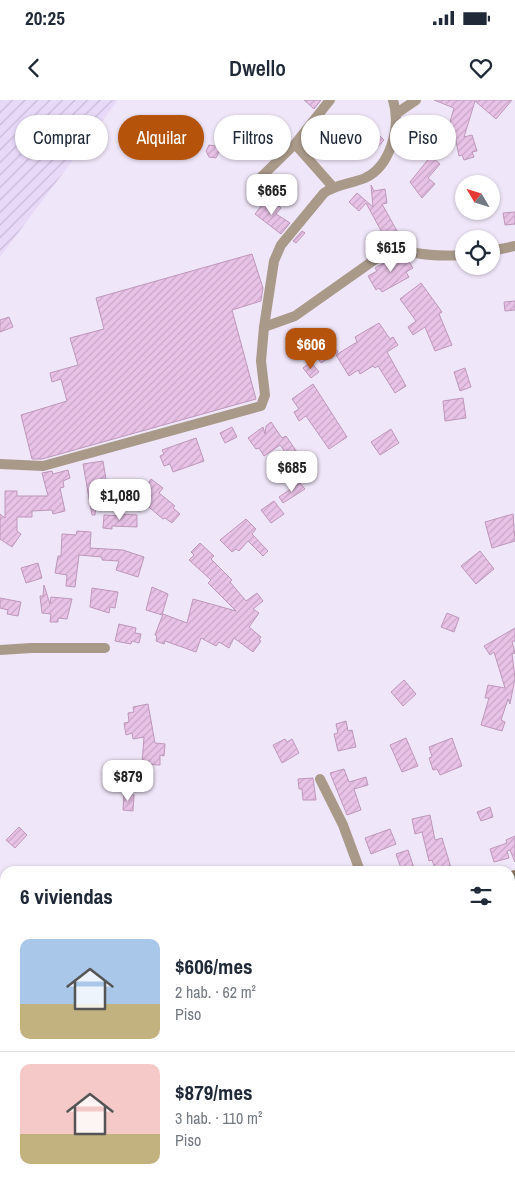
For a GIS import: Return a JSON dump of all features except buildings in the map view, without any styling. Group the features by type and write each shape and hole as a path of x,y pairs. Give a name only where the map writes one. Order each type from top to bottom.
{"street":[{"path":"258,180 295,144 330,100"},
{"path":"0,464 43,466 261,406 264,395 261,361 264,327 277,252 324,193 333,187 365,178 377,169 388,156 397,113 393,100"},
{"path":"397,113 416,100"},
{"path":"295,144 333,187"},
{"path":"264,327 295,316 394,246 399,246 416,253 440,257 455,256"},
{"path":"500,249 515,246"},
{"path":"0,650 105,648"},
{"path":"320,779 344,825 358,866"}],"shaded area":[{"path":"0,100 118,100 107,115 15,115 15,160 73,160 0,257"}]}
